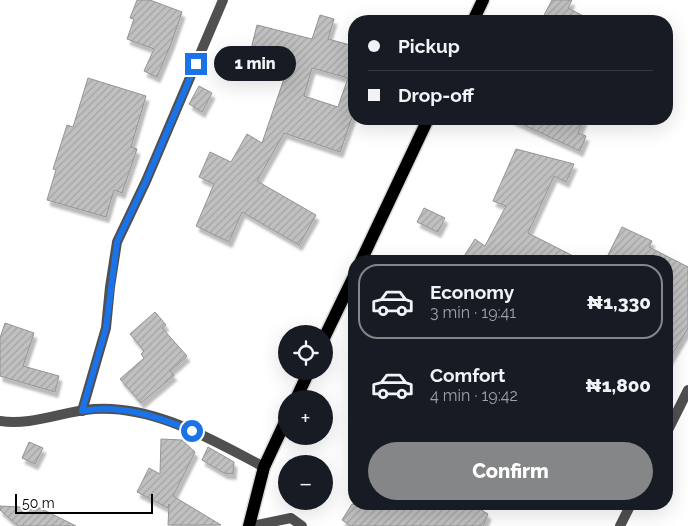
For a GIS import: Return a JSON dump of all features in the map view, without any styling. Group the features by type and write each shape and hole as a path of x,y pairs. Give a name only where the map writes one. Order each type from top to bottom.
{"main road":[{"path":"476,15 482,0"},
{"path":"364,255 425,125"},
{"path":"330,325 348,288"},
{"path":"250,526 264,467 278,437"}],"street":[{"path":"82,411 106,328 117,242 146,181 222,0"},
{"path":"673,420 688,390"},
{"path":"0,421 10,422 94,409 130,410 165,420 206,437 264,467"},
{"path":"620,526 628,510"},
{"path":"250,526 291,518 302,526"}],"building":[{"path":"137,0 150,0 182,12 157,77 144,71 154,49 127,39 134,19 130,18"},
{"path":"552,0 572,0 568,8 581,15 544,15"},
{"path":"320,15 334,19 328,39 348,44 349,125 340,152 284,133 257,181 316,215 299,245 242,212 229,242 196,226 214,184 199,177 210,152 231,162 247,134 262,143 288,67 249,57 257,25 312,39","holes":["312,68 348,78 338,107 304,96"]},
{"path":"88,78 146,96 131,147 137,149 122,193 114,190 106,217 47,200 56,170 53,169 67,125 73,127"},
{"path":"199,86 212,93 202,112 189,104"},
{"path":"524,125 581,125 578,133 586,136 580,151"},
{"path":"516,149 574,164 566,182 554,176 528,233 571,255 465,255 475,239 485,246 506,206 493,201"},
{"path":"424,208 445,218 438,232 417,222"},
{"path":"622,227 652,241 649,247 665,255 608,255"},
{"path":"673,259 688,267 688,328 673,353"},
{"path":"155,312 166,325 162,328 187,356 170,371 174,375 141,403 120,379 144,358 141,354 144,351 130,334"},
{"path":"5,323 34,333 23,366 59,376 55,392 0,376 0,338"},
{"path":"161,439 182,440 195,452 173,496 221,525 168,525 169,504 168,508 137,492 149,468 160,474"},
{"path":"29,442 43,448 35,464 22,458"},
{"path":"208,447 234,462 233,474 224,473 202,460"},
{"path":"0,506 40,508 76,526 18,526 0,510"},
{"path":"348,510 482,510 488,514 483,526 351,526 342,520"}],"route":[{"path":"192,431 165,420 130,410 94,409 82,411 106,328 117,242 146,181 196,64"}]}
